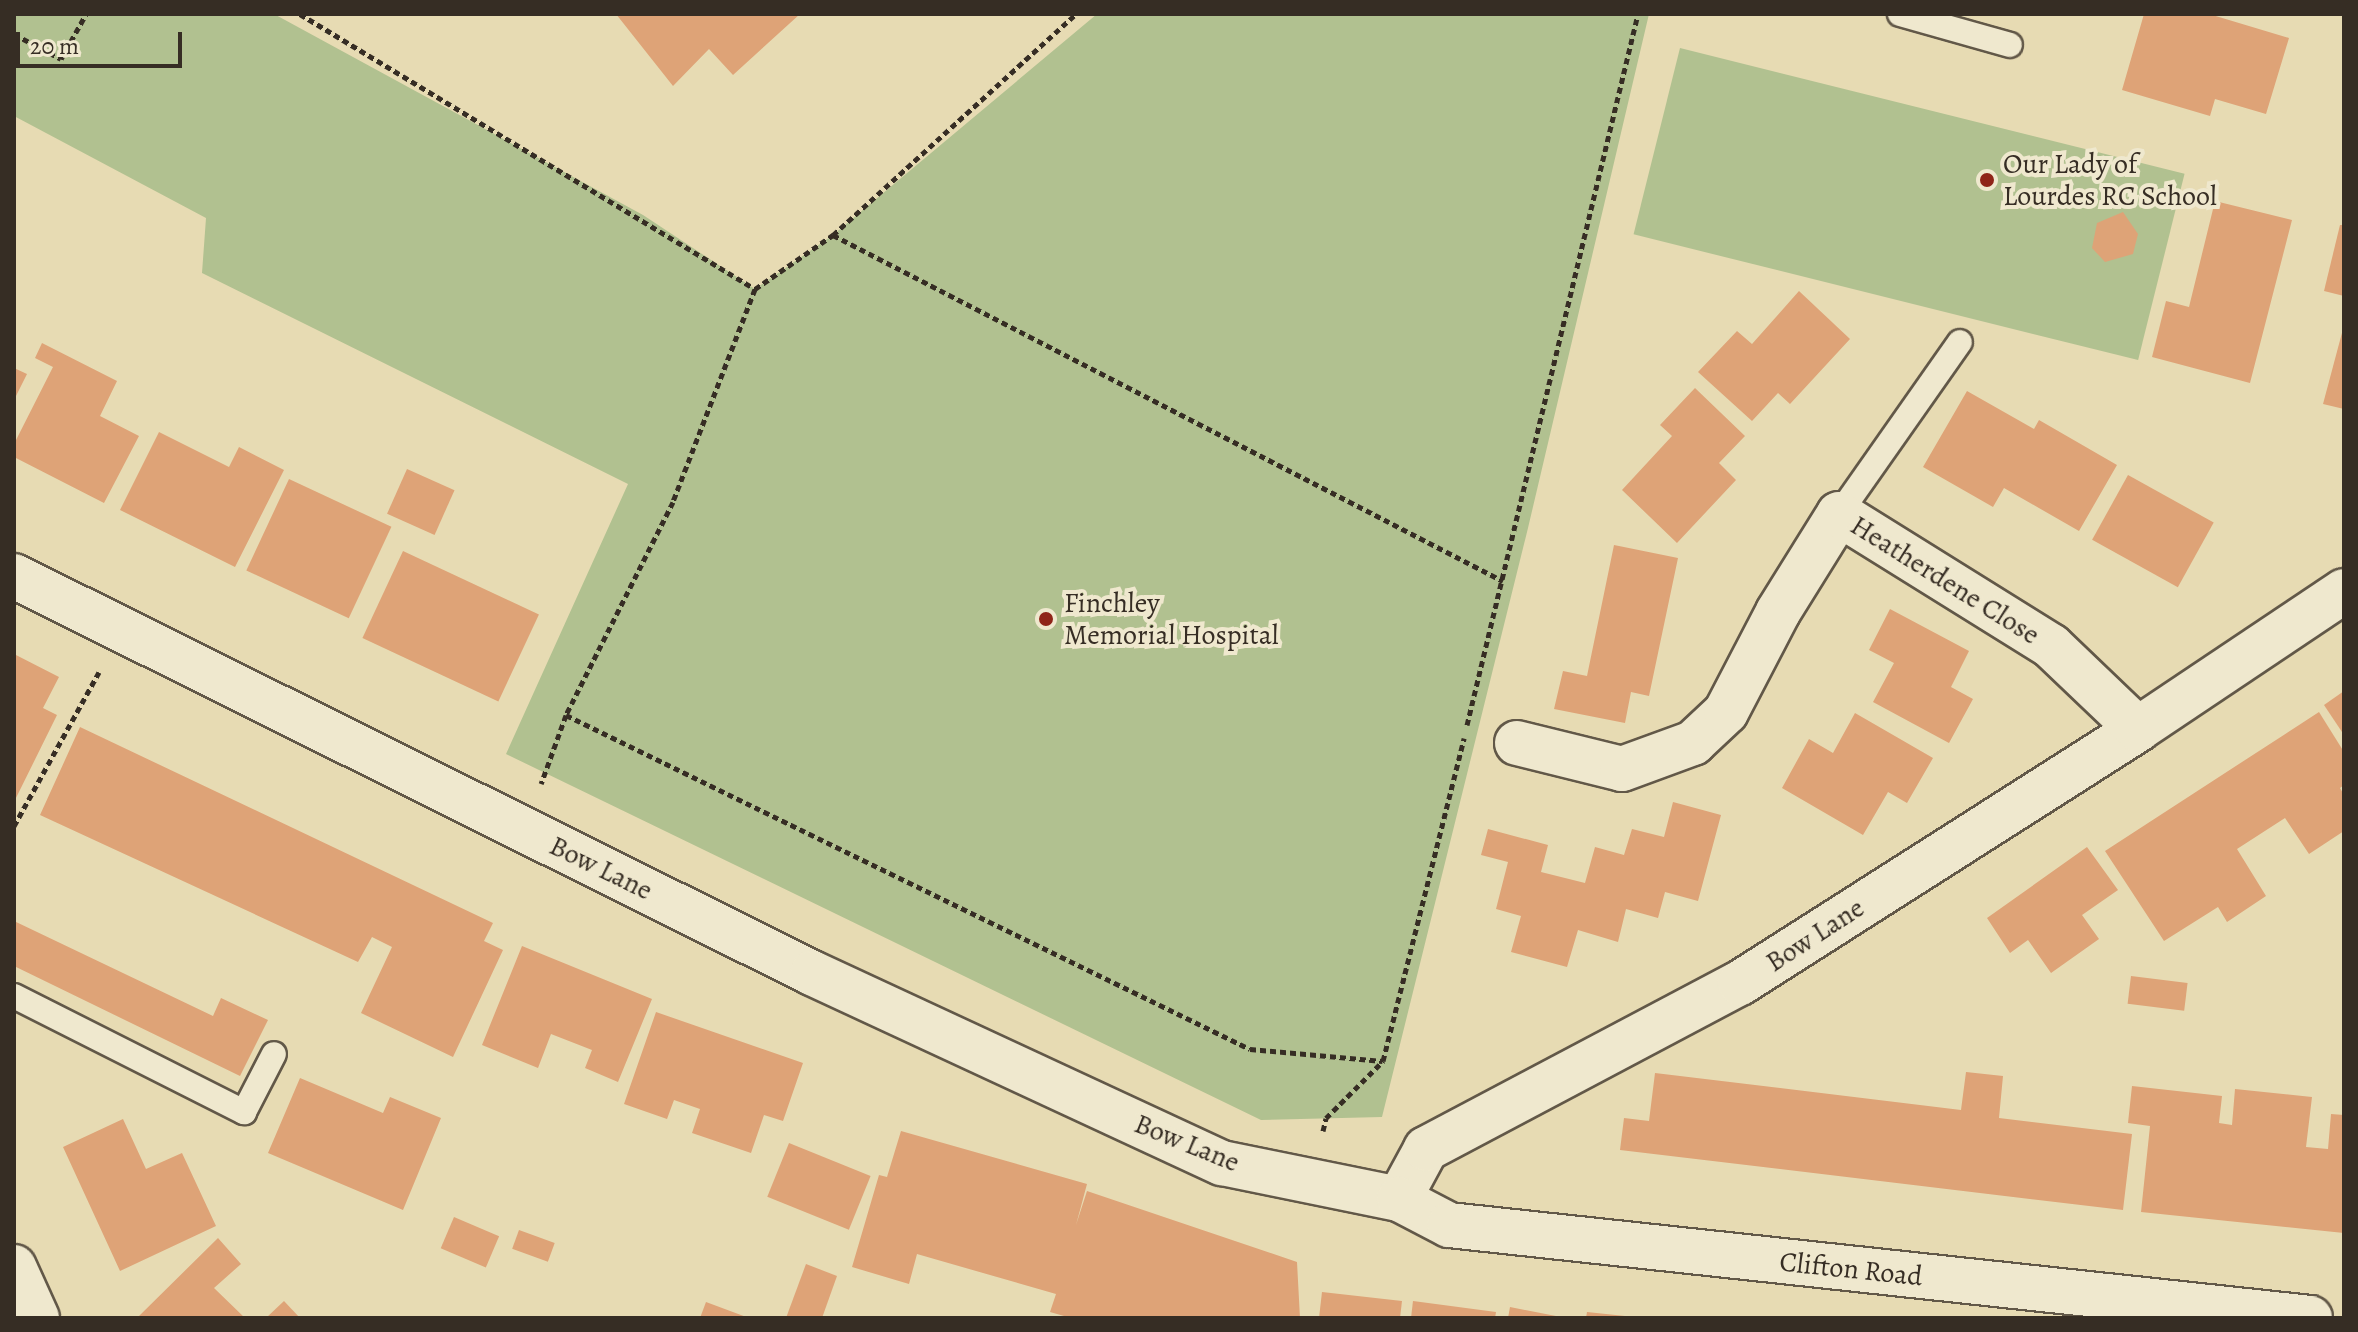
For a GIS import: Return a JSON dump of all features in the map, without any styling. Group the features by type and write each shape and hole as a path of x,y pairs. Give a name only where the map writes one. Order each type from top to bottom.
{"street":[{"name":"Heatherdene Close","path":"1517,743 1622,769 1693,743 1726,712 1778,612 1839,514 2051,646 2138,729"},
{"name":"Bow Lane","path":"14,576 812,973 1222,1163 1399,1199 1426,1149 1740,983 2138,729 2344,591"},
{"name":"Clifton Road","path":"1399,1199 1449,1225 2310,1318"},
{"path":"14,1267 37,1318"}],"lane":[{"path":"1900,14 2010,45"},
{"path":"1839,514 1960,342"},
{"path":"14,996 244,1112 274,1054"}],"path":[{"path":"14,34 61,59 86,14"},
{"path":"300,14 755,289"},
{"path":"525,830 566,715 673,502 755,289 833,235 1076,14"},
{"path":"1312,1180 1326,1118 1383,1061 1503,581 1638,14"},
{"path":"833,235 1503,581"},
{"path":"14,826 123,629"},
{"path":"566,715 1250,1049 1383,1061"}],"green space":[{"name":"Finchley Memorial Hospital","path":"14,14 274,14 643,215 755,289 833,235 1097,14 1649,14 1528,528 1382,1117 1261,1120 506,754 628,484 202,273 206,218 14,116"},
{"path":"1680,48 2185,174 2138,360 1634,234"}],"building":[{"path":"616,14 800,14 733,75 709,49 673,86"},
{"path":"2144,14 2209,14 2289,38 2266,114 2215,99 2210,116 2122,90"},
{"path":"2215,201 2292,220 2250,383 2152,357 2166,301 2189,307"},
{"path":"2123,212 2138,234 2133,254 2105,262 2092,248 2097,223"},
{"path":"2340,225 2344,225 2344,296 2324,291"},
{"path":"1799,291 1850,339 1790,404 1778,393 1752,421 1698,372 1737,331 1752,344"},
{"path":"2344,329 2344,409 2323,404"},
{"path":"42,343 117,381 100,416 139,436 104,503 14,457 14,444 53,367 35,358"},
{"path":"14,368 27,374 14,400"},
{"path":"1695,388 1745,436 1719,463 1736,480 1677,543 1622,490 1672,436 1660,425"},
{"path":"1967,391 2034,429 2039,420 2117,465 2079,531 2004,488 1993,507 1923,467"},
{"path":"159,432 229,467 239,447 284,470 235,567 120,510"},
{"path":"407,469 455,490 435,535 387,514"},
{"path":"2128,475 2214,523 2178,587 2092,540"},
{"path":"289,479 391,527 349,618 246,571"},
{"path":"1614,545 1678,558 1649,696 1631,692 1625,723 1554,709 1563,671 1587,676"},
{"path":"403,551 539,614 498,701 362,638"},
{"path":"1890,609 1969,651 1951,687 1973,699 1949,743 1873,702 1894,663 1869,650"},
{"path":"14,654 59,677 43,708 57,715 14,802"},
{"path":"2344,691 2344,735 2324,705"},
{"path":"2319,712 2344,752 2344,785 2340,788 2344,795 2344,831 2309,854 2285,818 2237,849 2266,896 2227,922 2218,907 2164,941 2105,851"},
{"path":"1855,713 1933,758 1907,803 1888,792 1863,835 1782,788 1809,739 1833,753"},
{"path":"80,727 493,923 484,941 503,950 453,1057 361,1013 392,947 372,937 358,962 40,815"},
{"path":"1673,802 1721,815 1698,901 1665,892 1658,918 1626,909 1618,942 1578,930 1567,967 1511,952 1521,916 1496,909 1508,862 1481,855 1488,829 1548,845 1541,872 1585,883 1595,847 1624,855 1632,829 1664,837"},
{"path":"2087,847 2118,890 2082,915 2099,939 2051,973 2028,940 2010,953 1987,918"},
{"path":"14,921 213,1016 221,998 268,1020 240,1076 14,966"},
{"path":"522,946 652,999 618,1082 585,1068 592,1050 551,1034 538,1068 482,1045"},
{"path":"2131,976 2188,983 2184,1011 2128,1004"},
{"path":"656,1012 803,1063 783,1121 764,1115 751,1153 692,1133 700,1109 674,1100 667,1119 624,1104"},
{"path":"1966,1072 2003,1076 1999,1118 2132,1134 2123,1210 1620,1150 1624,1118 1649,1121 1655,1073 1961,1110"},
{"path":"300,1078 383,1113 390,1097 441,1118 403,1210 268,1153"},
{"path":"2132,1086 2222,1096 2219,1123 2232,1125 2235,1089 2312,1097 2306,1147 2328,1149 2331,1114 2344,1115 2344,1233 2141,1212 2150,1126 2128,1123"},
{"path":"123,1119 146,1169 182,1153 216,1226 120,1271 63,1147"},
{"path":"901,1131 1087,1184 1076,1225 1087,1191 1297,1262 1300,1318 1071,1318 1050,1312 1056,1294 917,1254 909,1284 852,1267 879,1175 887,1177"},
{"path":"789,1143 871,1176 849,1230 767,1197"},
{"path":"454,1217 499,1236 486,1267 441,1248"},
{"path":"519,1230 555,1243 548,1262 512,1249"},
{"path":"218,1238 241,1264 214,1288 245,1318 137,1318"},
{"path":"806,1264 837,1276 822,1318 786,1318"},
{"path":"1322,1292 1402,1301 1400,1318 1319,1318"},
{"path":"284,1301 300,1318 266,1318"},
{"path":"1413,1301 1496,1312 1495,1318 1411,1318"},
{"path":"706,1302 749,1318 700,1318"},
{"path":"1510,1307 1561,1317 1508,1318"},
{"path":"1587,1312 1625,1316 1625,1318 1586,1318"}],"place":[{"name":"Our Lady of Lourdes RC School","path":"1987,180"},
{"name":"Finchley Memorial Hospital","path":"1046,619"}]}
